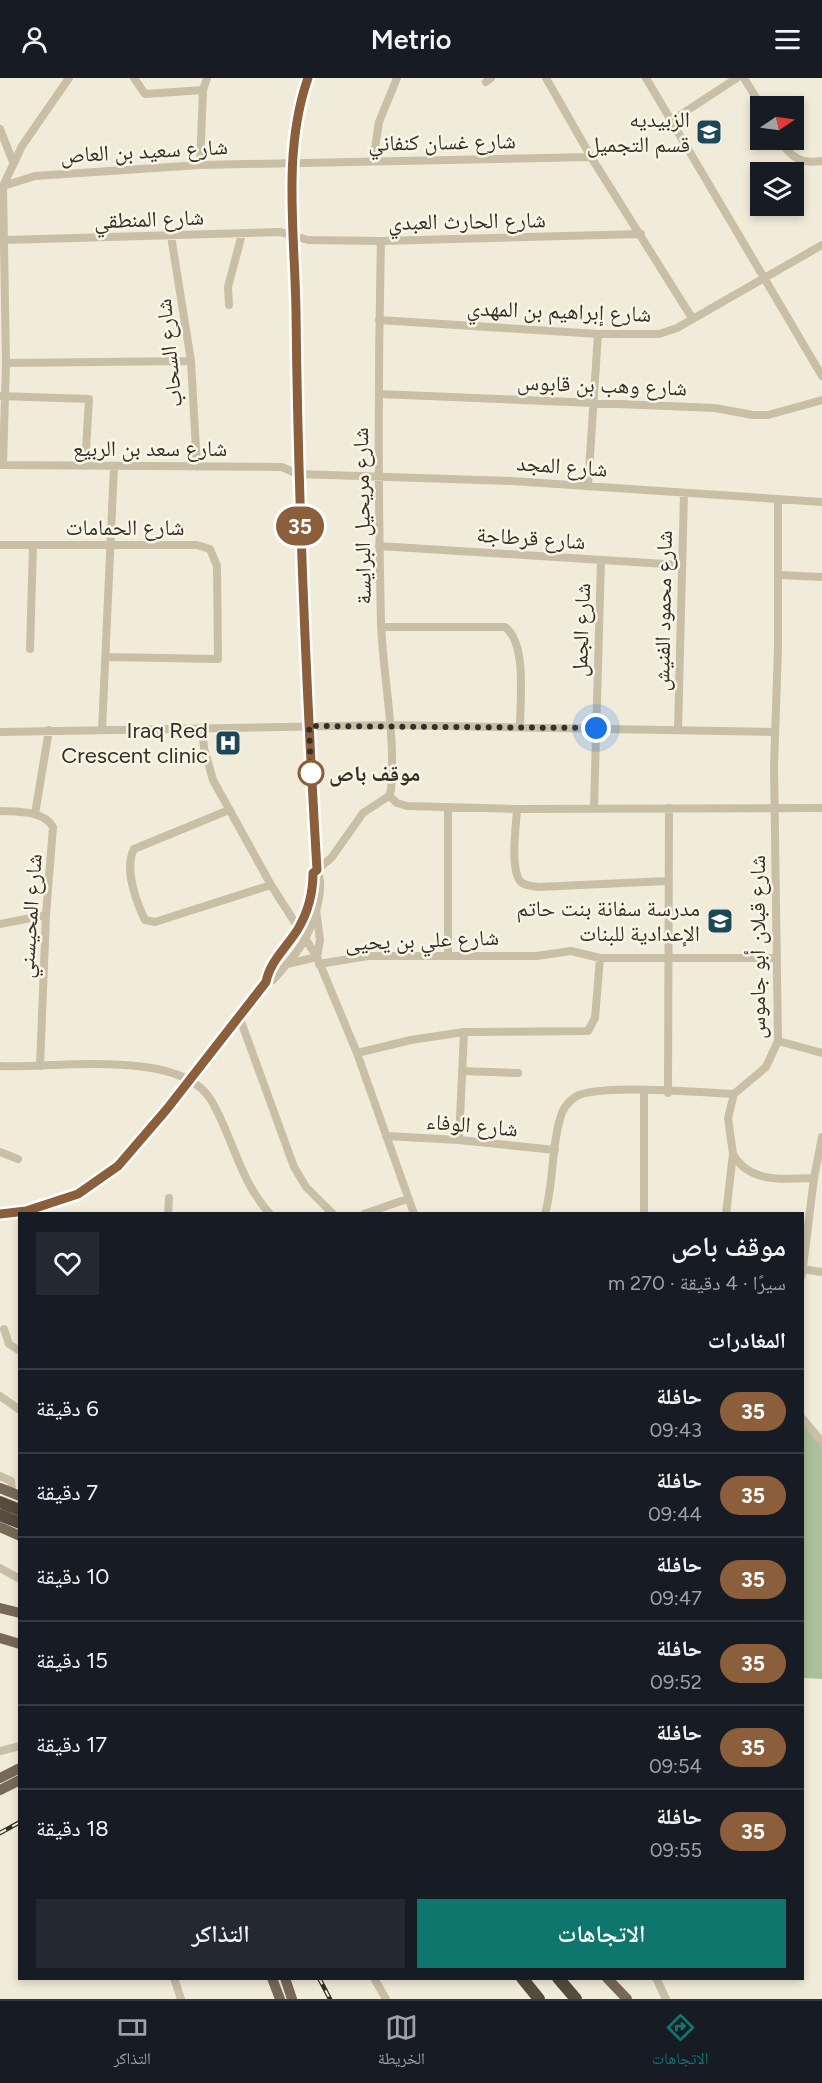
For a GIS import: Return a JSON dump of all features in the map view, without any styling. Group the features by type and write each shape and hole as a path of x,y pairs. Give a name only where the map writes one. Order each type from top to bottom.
{"highway":[{"path":"0,1502 18,1509"},
{"path":"0,1515 18,1521"},
{"path":"524,1980 539,1999"},
{"path":"560,1980 576,1999"}],"main road":[{"path":"0,1488 17,1492"},
{"path":"0,1527 18,1535"},
{"path":"0,1608 18,1612"},
{"path":"0,1638 18,1643"},
{"path":"0,1778 18,1769"},
{"path":"0,1790 18,1781"},
{"path":"273,1980 280,1999"},
{"path":"286,1980 292,1999"},
{"path":"609,1980 627,1999"}],"street":[{"path":"2,465 2,396 6,363 2,296 5,240 1,187 13,162 69,78"},
{"path":"134,78 145,94 203,90"},
{"path":"200,165 203,90 207,78"},
{"path":"266,982 273,980 305,939 321,888 317,870 309,726 298,474 292,162 301,98 308,78"},
{"path":"373,161 379,122 397,78"},
{"path":"546,78 591,157 692,318"},
{"path":"646,78 822,375"},
{"path":"671,121 737,78"},
{"path":"744,78 755,96"},
{"path":"0,129 13,162"},
{"path":"787,150 794,159 804,162 822,161"},
{"name":"شارع غسان كنفاني","path":"292,162 591,157"},
{"name":"شارع سعيد بن العاص","path":"1,187 35,176 200,165 292,162"},
{"name":"شارع المنطقي","path":"5,240 280,232 295,235"},
{"path":"229,305 228,287 242,234"},
{"name":"شارع الحارث العبدي","path":"295,235 308,240 381,241 641,234"},
{"name":"شارع السحاب","path":"171,236 191,361 197,467"},
{"name":"شارع مريحيل البرايسة","path":"381,241 379,546 382,627 391,725 390,793"},
{"name":"شارع إبراهيم بن المهدي","path":"380,320 598,334 659,334 677,328 822,245"},
{"path":"588,486 598,334"},
{"path":"6,363 191,361"},
{"name":"شارع وهب بن قابوس","path":"379,394 715,408 753,415 768,415 822,400"},
{"path":"2,396 88,399 86,466"},
{"name":"شارع سعد بن الربيع","path":"2,465 282,467 298,474"},
{"path":"102,729 114,466"},
{"name":"شارع المجد","path":"298,474 588,486 822,502"},
{"name":"شارع محمود الفنيش","path":"678,730 684,493"},
{"name":"شارع قبلان أبو جاموس","path":"734,1094 757,1077 766,1067 778,1041 774,808 779,575 778,499"},
{"name":"شارع الحمامات","path":"0,545 197,545 210,549 217,566 220,657 216,660 107,657"},
{"path":"30,649 33,545"},
{"name":"شارع قرطاجة","path":"379,546 681,565"},
{"name":"شارع الجمل","path":"594,808 601,560"},
{"path":"779,575 822,577"},
{"path":"382,627 505,627 513,633 518,648 520,727"},
{"path":"0,732 391,725 775,732"},
{"path":"202,728 207,764 229,810 270,885 318,961 357,1053 413,1212"},
{"path":"0,811 35,814 48,730"},
{"path":"0,1214 26,1211 55,1202 97,1182 139,1143 266,982 269,970 298,928 313,891 313,873 332,857 363,813 390,793 402,805 448,807 517,809 822,808"},
{"path":"448,807 448,954"},
{"path":"668,1092 666,957 669,808"},
{"path":"517,809 516,872 520,881 527,885 538,887 667,881"},
{"path":"229,810 134,849 131,869 136,899 145,920 156,922 270,885"},
{"name":"شارع المحيسني","path":"35,814 46,818 53,827 46,915 40,1066"},
{"path":"316,907 320,940 318,961"},
{"path":"0,924 46,915"},
{"name":"شارع علي بن يحيى","path":"286,964 368,956 448,954 536,956 571,951 600,958 777,957"},
{"path":"357,1053 411,1040 464,1032 588,1031 595,1018 600,958"},
{"path":"239,1016 299,1177 331,1212"},
{"path":"459,1140 464,1032"},
{"path":"778,1041 822,1053"},
{"path":"0,1066 114,1063 164,1071 189,1081 210,1098 242,1174 269,1212"},
{"path":"462,1071 518,1073"},
{"path":"545,1212 554,1172 560,1118 566,1105 575,1097 600,1090 734,1094 728,1118 733,1154 726,1212"},
{"path":"644,1091 644,1212"},
{"name":"شارع الوفاء","path":"386,1136 459,1140 555,1150"},
{"path":"804,1263 814,1178 822,1137"},
{"path":"0,1152 18,1159"},
{"path":"733,1154 737,1161 763,1177 814,1178"},
{"path":"168,1212 169,1198"},
{"path":"370,1212 407,1199"},
{"path":"804,1271 822,1272"},
{"path":"4,1329 9,1344 18,1350"},
{"path":"0,1396 18,1409"},
{"path":"804,1420 822,1442"},
{"path":"0,1476 11,1481 17,1492"},
{"path":"0,1568 18,1578"},
{"path":"0,1751 18,1746"},
{"path":"175,1980 181,1999"},
{"path":"375,1980 386,1999"},
{"path":"657,1980 666,1999"}],"green space":[{"path":"804,1424 822,1447 822,1679 804,1678"}],"railway":[{"path":"0,1833 18,1823"},
{"path":"320,1980 330,1999"}],"bus line":[{"name":"35","path":"0,1214 26,1211 78,1194 118,1166 167,1109 266,982 269,970 298,928 313,891 313,873 317,870 299,492 292,162 301,98 308,78"}],"place":[{"name":"الزبيديه قسم التجميل","path":"709,132"},
{"name":"Iraq Red Crescent clinic","path":"228,743"},
{"name":"موقف باص","path":"311,773"},
{"name":"مدرسة سفانة بنت حاتم الإعدادية للبنات","path":"720,921"}],"route":[{"path":"311,773 309,726 596,728"}]}
